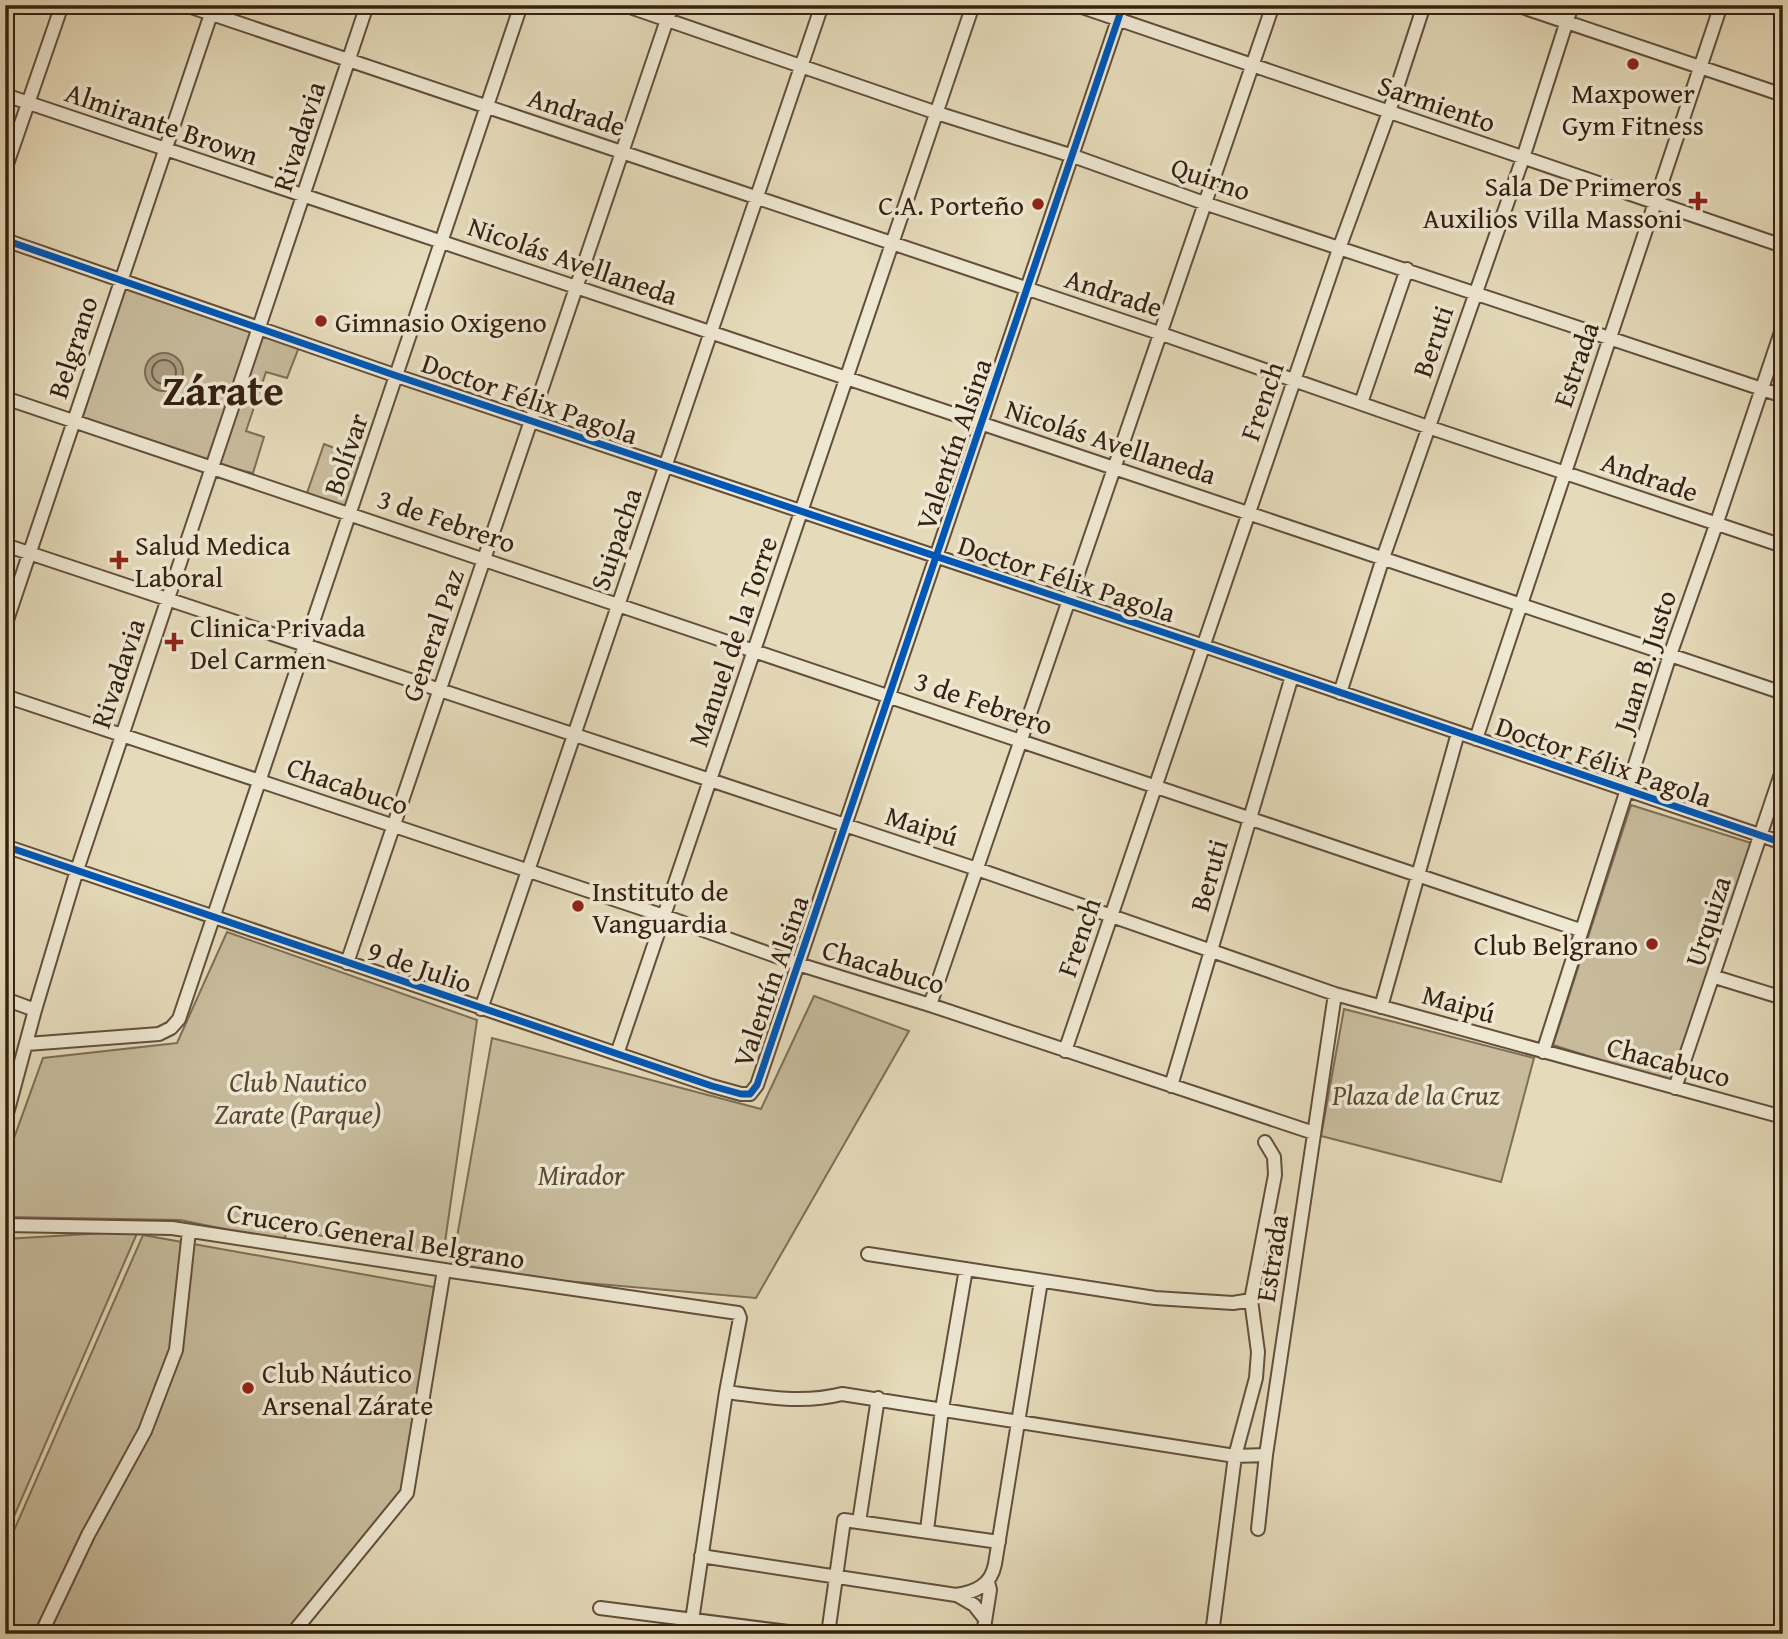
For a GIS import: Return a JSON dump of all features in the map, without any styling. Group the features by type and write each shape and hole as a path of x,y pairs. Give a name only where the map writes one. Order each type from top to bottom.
{"street":[{"path":"5,170 62,5"},
{"name":"Andrade","path":"185,5 212,10 349,61 1159,332 1428,427 1783,546"},
{"name":"Rivadavia","path":"5,1122 77,870 367,5"},
{"name":"Bolívar","path":"27,1044 159,1034 171,1028 179,1019 521,5"},
{"name":"Quirno","path":"624,5 937,113 1073,156 1205,203 1783,396"},
{"name":"General Paz","path":"347,963 672,5"},
{"name":"Suipacha","path":"481,1009 822,5"},
{"name":"Manuel de la Torre","path":"617,1054 973,5"},
{"name":"Sarmiento","path":"1076,5 1783,246"},
{"name":"Valentín Alsina","path":"751,1094 757,1085 1123,5"},
{"path":"930,1005 1273,5"},
{"name":"French","path":"1065,1051 1339,246 1389,111 1424,5"},
{"path":"1516,5 1783,95"},
{"name":"Beruti","path":"1340,693 1383,558 1523,158 1572,5"},
{"name":"Estrada","path":"1476,739 1721,5"},
{"name":"Belgrano","path":"5,625 212,10"},
{"name":"Almirante Brown","path":"5,95 304,196"},
{"name":"Nicolás Avellaneda","path":"304,196 1783,693"},
{"name":"Doctor Félix Pagola","path":"5,240 397,376 1783,843"},
{"path":"1361,404 1407,269"},
{"name":"Juan B. Justo","path":"1543,1052 1670,656 1783,326"},
{"name":"3 de Febrero","path":"5,398 1580,930"},
{"name":"Maipú","path":"5,545 977,869 1335,994 1543,1052"},
{"name":"Beruti","path":"1171,1086 1292,676"},
{"name":"Chacabuco","path":"5,696 664,916 798,964 930,1005 1314,1133"},
{"path":"1381,1007 1458,733"},
{"name":"Urquiza","path":"1675,1088 1783,768"},
{"name":"9 de Julio","path":"5,846 712,1086 751,1094"},
{"path":"1714,977 1783,998"},
{"name":"Estrada","path":"1258,1529 1266,1455 1335,994"},
{"path":"5,999 35,1010"},
{"name":"Chacabuco","path":"1543,1052 1783,1117"},
{"path":"1212,1634 1235,1456 1256,1378 1258,1352 1251,1300 1275,1175 1274,1157 1265,1142"},
{"name":"Crucero General Belgrano","path":"5,1225 157,1227 738,1312 740,1318 726,1392"},
{"path":"41,1634 93,1525 145,1431 170,1368 176,1350 189,1231"},
{"path":"868,1254 1198,1302 1233,1303 1251,1300"},
{"path":"926,1530 966,1269"},
{"path":"292,1634 407,1493 444,1270"},
{"path":"701,1556 956,1595 968,1593 988,1582 993,1574 999,1542 1041,1281"},
{"path":"691,1627 726,1392 804,1401 842,1394 878,1398 1235,1456 1266,1455"},
{"path":"859,1522 878,1398"},
{"path":"828,1634 844,1520 999,1542"},
{"path":"984,1634 990,1590 988,1582"},
{"path":"956,1595 974,1605 985,1619"},
{"path":"600,1608 691,1627 788,1632"}],"green space":[{"path":"129,288 253,331 209,461 82,417 124,289"},
{"path":"260,334 299,347 287,378 266,372 246,431 264,437 253,473 217,465"},
{"path":"324,444 366,460 348,511 306,496"},
{"name":"Club Belgrano","path":"1631,805 1751,843 1673,1083 1553,1045"},
{"name":"Club Nautico Zarate (Parque)","path":"227,932 477,1020 443,1256 287,1230 284,1241 180,1220 5,1217 5,1163 43,1058 177,1043"},
{"name":"Mirador","path":"814,996 909,1031 756,1298 451,1271 492,1038 761,1109"},
{"name":"Plaza de la Cruz","path":"1344,1009 1534,1058 1501,1182 1321,1136"},
{"path":"138,1231 5,1537 5,1239"},
{"name":"Club Náutico Arsenal Zárate","path":"143,1235 434,1287 404,1489 290,1634 5,1634 5,1551"}],"water":[{"path":"164,353 178,358 183,372 178,386 164,391 150,386 145,372 150,358"}],"cycle path":[{"path":"5,846 712,1086 750,1094 757,1085 1123,5"},
{"path":"5,240 397,376 1783,843"}],"place":[{"name":"Maxpower Gym Fitness","path":"1633,64"},
{"name":"Sala De Primeros Auxilios Villa Massoni","path":"1698,201"},
{"name":"C.A. Porteño","path":"1038,204"},
{"name":"Gimnasio Oxigeno","path":"321,321"},
{"name":"Salud Medica Laboral","path":"119,560"},
{"name":"Clinica Privada Del Carmen","path":"174,642"},
{"name":"Instituto de Vanguardia","path":"578,906"},
{"name":"Club Belgrano","path":"1652,944"},
{"name":"Club Náutico Arsenal Zárate","path":"248,1388"}],"district":[{"name":"Zárate","path":"223,389"}]}
